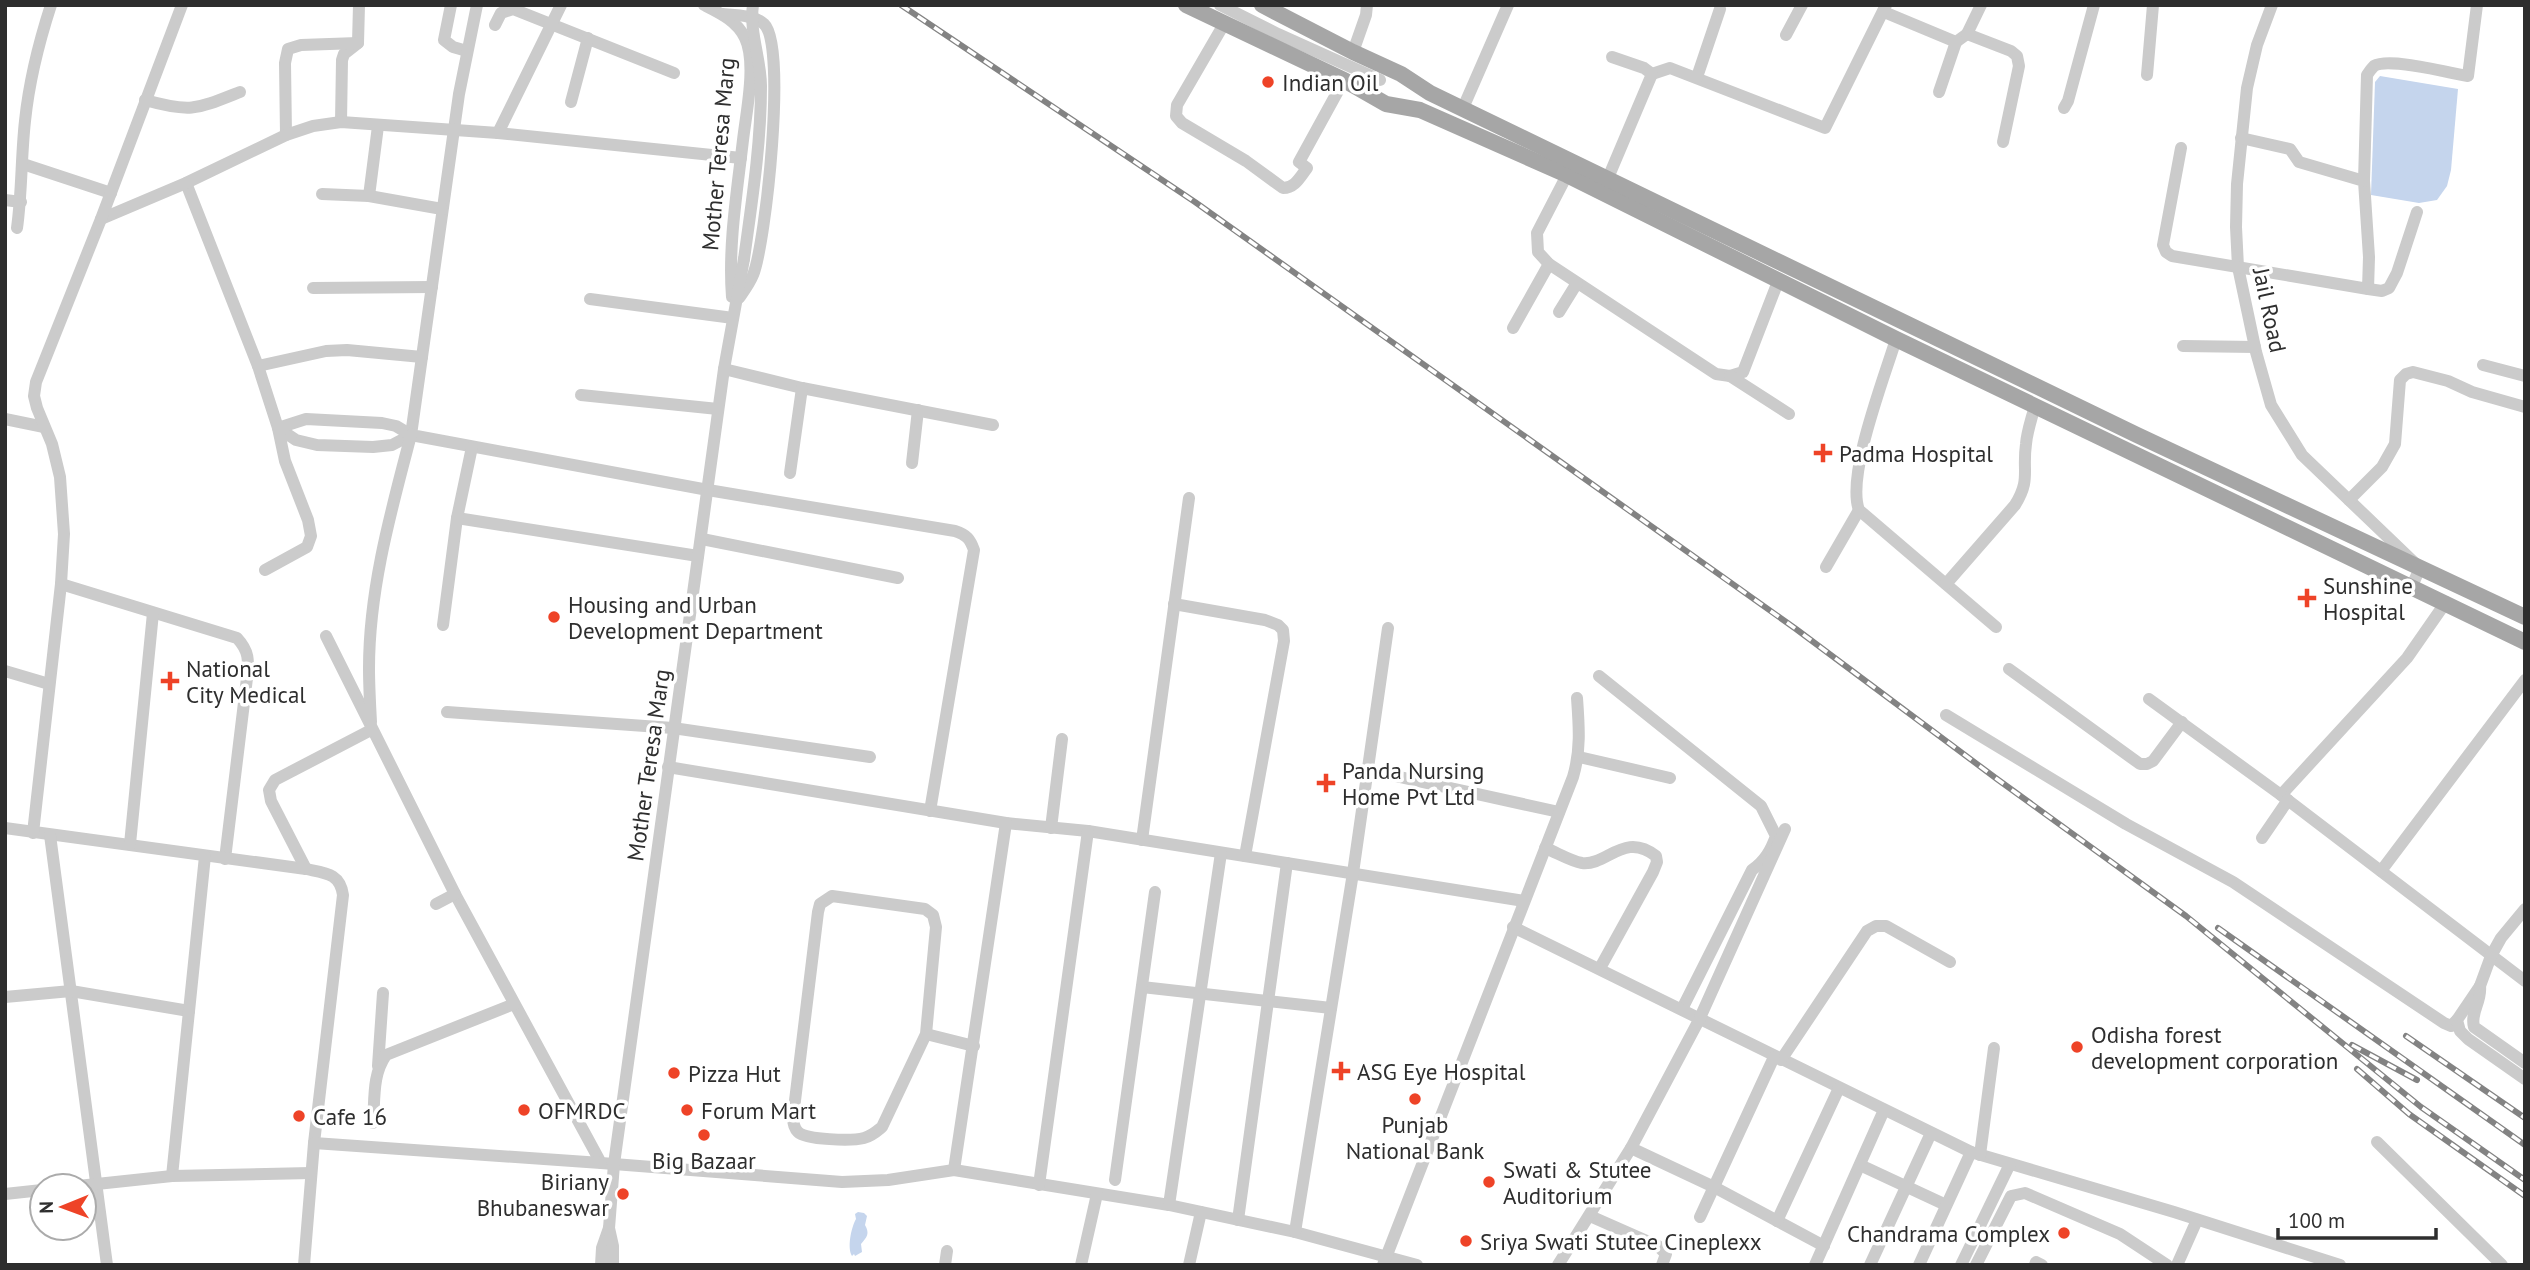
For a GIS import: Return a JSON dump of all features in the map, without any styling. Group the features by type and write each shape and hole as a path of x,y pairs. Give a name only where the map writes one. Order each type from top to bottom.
{"main road":[{"path":"1186,5 1387,102 1420,110 1567,175 1896,339 2525,642"},
{"path":"1262,5 1463,108 2195,463 2525,617"},
{"path":"1388,74 1402,76 1410,88 1408,97 1400,102 1387,102 1379,90 1380,80 1388,74"}],"street":[{"path":"17,228 21,202 24,122 30,82 51,5"},
{"path":"33,833 61,584 64,534 62,499 52,444 34,396 36,382 182,5"},
{"path":"358,43 359,5"},
{"path":"451,5 444,40 453,47 467,51"},
{"path":"372,730 369,667 376,592 388,521 411,435 454,131 467,51 478,5"},
{"path":"498,134 561,5"},
{"path":"704,5 723,14"},
{"name":"Mother Teresa Marg","path":"613,1265 607,1163 702,539 724,369 744,259 761,115 761,78 752,25 753,5"},
{"path":"1220,5 1380,80"},
{"path":"1353,52 1367,5"},
{"path":"1463,108 1508,5"},
{"path":"1786,36 1802,5"},
{"path":"1939,92 1956,42 1967,34 1981,5"},
{"path":"2064,108 2094,5"},
{"path":"2147,75 2153,5"},
{"name":"Jail Road","path":"2272,5 2257,45 2247,88 2236,216 2238,267 2255,347 2271,405 2302,455 2420,568"},
{"path":"2368,289 2369,257 2364,181 2367,75 2373,67 2380,64 2419,66 2468,76 2477,5"},
{"path":"495,25 501,13 513,9 674,73"},
{"path":"1697,77 1720,9"},
{"path":"1651,74 1670,68 1825,128 1885,9 1956,42"},
{"name":"Mother Teresa Marg","path":"723,14 745,37 750,69 730,267 733,313"},
{"name":"Mother Teresa Marg","path":"723,14 757,19 765,24 771,34 775,57 774,121 754,274 733,313"},
{"path":"1224,24 1177,105 1175,116 1283,188 1294,185 1307,168 1299,162 1344,80"},
{"path":"1967,34 2011,51 2017,56 2019,66 2003,142"},
{"path":"570,102 587,38"},
{"path":"341,122 342,60 344,54 358,43"},
{"path":"286,135 288,49 300,45 358,43"},
{"path":"1612,57 1644,68 1651,74"},
{"path":"1608,178 1651,74"},
{"path":"145,100 189,109 240,92"},
{"path":"101,219 186,183 286,135 313,126 341,122 498,134 740,158"},
{"path":"369,197 378,126"},
{"path":"2241,138 2290,149 2300,162 2364,181"},
{"path":"2181,148 2164,246 2166,252 2172,256 2382,290 2389,288 2397,273 2417,212"},
{"path":"23,164 111,193"},
{"path":"1567,175 1537,233 1538,252 1549,264 1704,367 1716,374 1730,376 1790,414"},
{"path":"186,183 258,366 278,428 285,461 308,520 311,536 307,547 265,570"},
{"path":"322,194 369,197 442,209"},
{"path":"5,200 21,202"},
{"path":"1513,328 1549,264"},
{"path":"1730,376 1743,372 1779,279"},
{"path":"1559,313 1577,283"},
{"path":"313,288 432,287"},
{"path":"590,299 733,313"},
{"path":"1896,339 1858,472 1856,502 1859,510 1996,627"},
{"path":"2183,346 2255,347"},
{"path":"258,366 326,351 346,350 422,357"},
{"path":"2483,366 2525,376"},
{"path":"724,369 802,388 993,425"},
{"path":"2349,500 2382,467 2395,444 2400,380 2406,374 2413,372 2448,381 2472,392 2525,408"},
{"path":"790,473 802,388"},
{"path":"580,395 718,410"},
{"path":"1946,584 2015,505 2023,491 2026,481 2026,442 2035,405"},
{"path":"912,463 918,410"},
{"path":"5,419 44,427"},
{"path":"278,428 306,419 382,423 396,426 411,435 472,447 956,531 970,540 974,551 930,811"},
{"path":"278,428 296,440 317,445 392,445 411,435"},
{"path":"443,625 457,518 472,447"},
{"path":"1142,840 1189,498"},
{"path":"1826,567 1859,510"},
{"path":"457,518 698,556"},
{"path":"702,539 898,578"},
{"path":"2412,586 2420,568"},
{"path":"61,584 237,638 246,647 249,657 225,859"},
{"path":"2262,838 2284,797 2407,659 2446,602"},
{"path":"1174,604 1265,620 1283,630 1284,641 1245,856"},
{"path":"130,844 153,612"},
{"path":"1295,1232 1353,873 1388,628"},
{"path":"326,636 455,894 514,1004 607,1163"},
{"path":"2009,669 2140,764 2154,761 2182,722"},
{"path":"5,671 49,684"},
{"path":"1599,676 1761,806 1776,836 1766,856 1752,870 1682,1009"},
{"path":"2381,871 2525,680"},
{"path":"1384,1260 1579,757 1581,741 1577,698"},
{"path":"2149,699 2284,797 2525,981"},
{"path":"447,712 673,728 870,757"},
{"path":"1947,715 2126,824 2233,882 2448,1025 2454,1024 2480,986 2501,938 2525,909"},
{"path":"306,869 271,801 269,790 275,780 372,730"},
{"path":"1051,828 1062,739"},
{"path":"1579,757 1670,778"},
{"path":"668,767 1006,823 1087,831 1524,901"},
{"path":"1368,770 1559,812"},
{"path":"954,1170 1006,823"},
{"path":"5,828 306,869 331,874 342,886 314,1143 304,1265"},
{"path":"1558,1265 1631,1148 1699,1020 1785,829"},
{"path":"1039,1185 1087,831"},
{"path":"50,835 95,1172"},
{"path":"1545,848 1582,863 1623,848 1641,850 1656,856 1653,872 1601,968"},
{"path":"1169,1205 1221,853"},
{"path":"172,1176 205,856"},
{"path":"1238,1220 1287,863"},
{"path":"1115,1180 1155,892"},
{"path":"436,904 455,894"},
{"path":"832,896 925,909 933,915 936,927 926,1034 882,1126 873,1135 860,1139 807,1137 799,1133 794,1126 793,1117 818,912 826,898 832,896"},
{"path":"1700,1217 1777,1058 1867,931 1876,926 1886,926 1950,962"},
{"path":"1513,927 1976,1154 2340,1265"},
{"path":"2480,986 2479,1002 2472,1017 2474,1027 2525,1063"},
{"path":"1142,987 1331,1008"},
{"path":"5,997 71,991 189,1011"},
{"path":"373,1123 383,993"},
{"path":"378,1066 392,1051 514,1004"},
{"path":"2457,1020 2460,1031 2468,1039 2525,1079"},
{"path":"926,1034 974,1046"},
{"path":"1919,1265 1947,1205 1976,1154 1994,1048"},
{"path":"1777,1221 1839,1088"},
{"path":"1815,1265 1884,1110"},
{"path":"1870,1265 1931,1133"},
{"path":"2377,1142 2502,1265"},
{"path":"314,1143 842,1182 888,1180 954,1170 1169,1205 1295,1232 1384,1260 1417,1265"},
{"path":"1631,1148 1714,1186 1824,1245"},
{"path":"1961,1265 2010,1164"},
{"path":"1860,1165 1947,1205"},
{"path":"98,1184 172,1176 311,1173"},
{"path":"5,1194 28,1192"},
{"path":"98,1192 107,1265"},
{"path":"1081,1265 1097,1194"},
{"path":"1976,1265 2011,1196 2025,1194 2120,1234 2163,1264"},
{"path":"1189,1265 1201,1212"},
{"path":"1590,1216 1658,1246 1666,1254 1662,1265"},
{"path":"2177,1265 2197,1220"},
{"name":"Mother Teresa Marg","path":"601,1265 602,1248 609,1228"},
{"path":"2035,1265 2036,1262 2042,1265"}],"water":[{"path":"2380,76 2458,89 2451,170 2447,186 2437,200 2419,203 2371,195 2375,82"},
{"path":"858,1212 867,1216 865,1225 868,1233 861,1244 862,1252 852,1256 850,1238 855,1214"}],"railway":[{"path":"901,5 1195,202 1796,629 2186,916 2421,1107 2525,1180"},
{"path":"2218,928 2525,1145"},
{"path":"2406,1036 2525,1118"},
{"path":"2352,1045 2417,1080"},
{"path":"2357,1069 2409,1114 2525,1196"}],"place":[{"name":"Indian Oil","path":"1268,82"},
{"name":"Padma Hospital","path":"1823,453"},
{"name":"Sunshine Hospital","path":"2307,598"},
{"name":"Housing and Urban Development Department","path":"554,617"},
{"name":"National City Medical","path":"170,681"},
{"name":"Panda Nursing Home Pvt Ltd","path":"1326,783"},
{"name":"Odisha forest development corporation","path":"2077,1047"},
{"name":"ASG Eye Hospital","path":"1341,1071"},
{"name":"Pizza Hut","path":"674,1073"},
{"name":"Punjab National Bank","path":"1415,1099"},
{"name":"OFMRDC","path":"524,1110"},
{"name":"Forum Mart","path":"687,1110"},
{"name":"Cafe 16","path":"299,1116"},
{"name":"Big Bazaar","path":"704,1135"},
{"name":"Swati & Stutee Auditorium","path":"1489,1182"},
{"name":"Biriany Bhubaneswar","path":"623,1194"},
{"name":"Chandrama Complex","path":"2064,1233"},
{"name":"Sriya Swati Stutee Cineplexx","path":"1466,1241"}]}
